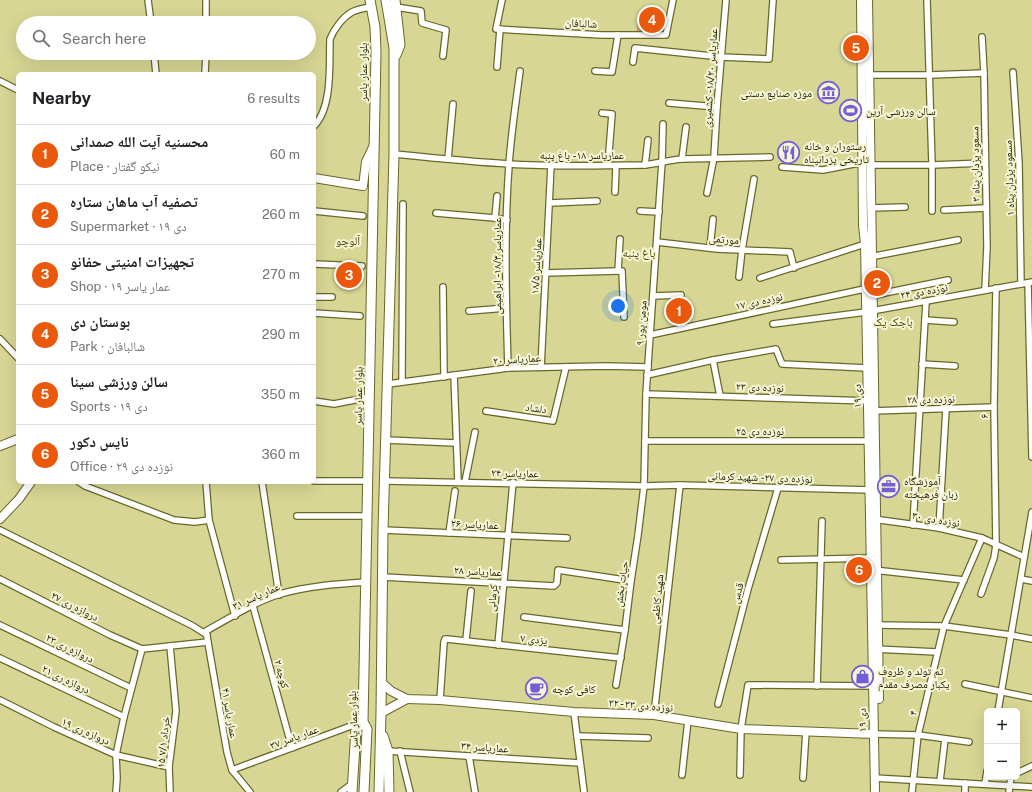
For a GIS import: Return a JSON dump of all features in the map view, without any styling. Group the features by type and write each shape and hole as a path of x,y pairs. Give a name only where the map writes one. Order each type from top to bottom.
{"main road":[{"path":"379,792 383,530 394,154 394,48 386,0"},
{"name":"۱۹ دی","path":"861,0 870,208 868,258 876,686 877,778 875,792"},
{"name":"۱۹ دی","path":"868,0 868,163 863,226 868,243"},
{"name":"بلوار عمار یاسر","path":"364,792 368,729 363,722 376,52 375,27 370,4"},
{"path":"394,60 400,45 396,4"},
{"path":"316,178 364,186 366,162 375,144"},
{"name":"۱۹ دی","path":"869,311 867,368 871,401"},
{"path":"0,446 16,440"},
{"path":"0,519 29,484"},
{"path":"381,682 391,691 407,699"},
{"path":"381,713 407,699"},
{"name":"۳۲ - نوزده دی ۳۳","path":"407,699 440,700 574,712 654,715 742,729 876,734"},
{"path":"352,788 356,729 363,722"},
{"path":"381,732 388,751 389,792"},
{"name":"۱۹ دی","path":"877,778 880,792"}],"street":[{"path":"148,0 150,16"},
{"path":"206,0 206,16"},
{"path":"497,67 498,29 502,0"},
{"name":"شالبافان","path":"498,29 666,35 673,0"},
{"name":"عماریاسر ۱۸/۲۰ - کشمیری","path":"707,193 714,157 726,0"},
{"path":"633,62 635,48 721,57 769,59 773,0"},
{"path":"927,0 930,75 932,211"},
{"path":"316,124 324,107 328,92 330,39 346,17 352,12 370,4"},
{"path":"396,4 421,11 422,23 446,30 444,56"},
{"path":"595,71 612,72 618,34"},
{"name":"۳ مسعود یزدان پناه","path":"982,37 987,247 985,290"},
{"path":"155,60 156,72"},
{"path":"205,72 206,60"},
{"name":"عماریاسر ۱۸/۳ - ابراهیمی","path":"508,368 506,308 509,164 520,71"},
{"name":"۱ مسعود یزدان پناه","path":"1013,72 1019,163 1021,284"},
{"path":"869,75 984,73"},
{"path":"0,81 16,89"},
{"path":"669,103 717,107"},
{"path":"448,158 453,104"},
{"path":"602,113 612,114 608,166"},
{"name":"مومن پور ۹","path":"644,486 646,394 659,212 663,124"},
{"path":"682,159 686,127"},
{"path":"646,165 648,140"},
{"name":"عماریاسر ۱۸ - باغ پنبه","path":"394,154 509,164 608,166 646,165 670,160 714,157 770,157"},
{"path":"782,167 823,170 868,163 932,165 985,163"},
{"name":"عماریاسر ۱۸/۵","path":"541,367 551,165"},
{"path":"614,192 616,166"},
{"path":"739,277 754,179"},
{"path":"495,218 497,196"},
{"path":"550,203 597,202"},
{"path":"402,382 403,204"},
{"path":"870,208 905,207"},
{"path":"944,210 986,208"},
{"path":"316,211 363,216"},
{"path":"640,211 659,212"},
{"path":"436,213 507,220"},
{"path":"710,248 713,219"},
{"path":"618,271 620,239"},
{"path":"868,258 958,240"},
{"name":"مورتمی","path":"657,242 710,248 790,252 794,268"},
{"path":"760,278 868,243"},
{"path":"316,264 362,266"},
{"path":"545,273 622,271 624,317"},
{"name":"نوزده دی ۱۷","path":"650,335 869,292 948,280"},
{"path":"1030,282 1032,457"},
{"name":"نوزده دی ۲۴","path":"773,324 926,302 1030,282"},
{"path":"443,287 444,377"},
{"name":"۶","path":"981,594 994,558 996,545 994,408 996,288"},
{"path":"653,296 681,295"},
{"path":"316,297 332,297"},
{"path":"913,525 926,302"},
{"path":"469,311 506,308"},
{"path":"316,313 360,316"},
{"path":"924,320 954,322"},
{"path":"0,339 16,356"},
{"path":"647,375 712,360 776,349 782,364 867,368"},
{"path":"712,360 720,396"},
{"path":"922,364 955,366"},
{"name":"دلشاد","path":"486,411 553,421 566,367"},
{"name":"عماریاسر ۲۰","path":"388,384 508,368 648,367"},
{"path":"454,375 458,482"},
{"name":"نوزده دی ۲۳","path":"646,394 871,401"},
{"path":"316,401 334,404 370,397"},
{"name":"نوزده دی ۲۸","path":"871,411 994,408"},
{"path":"939,528 946,409"},
{"path":"465,482 475,432"},
{"path":"386,440 456,443"},
{"name":"نوزده دی ۲۵","path":"645,441 872,441"},
{"path":"316,481 368,481"},
{"name":"عماریاسر ۲۴","path":"385,481 513,482 644,486"},
{"name":"کرمانی","path":"498,645 513,482"},
{"path":"88,484 156,514 182,521 195,522 209,520"},
{"path":"206,484 209,520 235,616"},
{"path":"262,484 279,595"},
{"name":"نوزده دی ۲۷ - شهید کرمانی","path":"644,486 680,485 872,490"},
{"name":"شهید کاظمی","path":"654,715 680,485"},
{"name":"حیات بخش","path":"616,685 625,630 644,486"},
{"name":"قدس","path":"718,704 748,589 778,488"},
{"path":"449,533 455,491"},
{"path":"998,708 1032,512"},
{"path":"298,516 367,516"},
{"name":"نوزده دی ۳۰","path":"873,519 939,528 982,538 1024,557"},
{"path":"817,686 822,521"},
{"path":"0,530 206,633"},
{"name":"عماریاسر ۲۶","path":"383,530 567,538"},
{"name":"۴","path":"912,792 918,735 944,626 982,538"},
{"path":"781,560 874,558"},
{"name":"عماریاسر ۲۸","path":"383,577 556,585 558,570 631,581"},
{"path":"874,570 964,580"},
{"name":"دروازه ری ۲۷","path":"0,579 110,635 142,649"},
{"path":"1021,579 1032,581"},
{"name":"عمار یاسر ۳۱","path":"206,633 253,606 279,595 308,588 366,582"},
{"path":"466,640 471,591"},
{"name":"کوچه ۲","path":"253,606 292,748"},
{"path":"524,617 625,630"},
{"name":"دروازه ری ۲۳","path":"0,625 131,688"},
{"path":"875,625 944,626 1032,639"},
{"name":"عمار یاسر ۴۱","path":"206,633 227,752 232,770 250,792"},
{"name":"یزدی ۷","path":"440,700 445,639 466,640 498,645 621,658"},
{"path":"116,792 116,755 131,688 142,649 208,642"},
{"name":"۱۵ خرداد ۷/۱","path":"170,646 176,712 169,767 170,792"},
{"path":"875,649 937,652"},
{"name":"دروازه ری ۲۱","path":"0,658 124,717"},
{"path":"965,684 1032,698"},
{"path":"740,775 742,729 748,685 876,686"},
{"name":"دروازه ری ۱۹","path":"0,700 54,727 116,755 169,767"},
{"path":"574,712 584,792"},
{"path":"682,775 688,720"},
{"name":"عمار یاسر ۳۷","path":"232,770 363,722"},
{"path":"803,778 806,731"},
{"path":"876,734 918,735 969,742"},
{"path":"577,736 648,738"},
{"path":"940,781 945,739"},
{"name":"عماریاسر ۳۴","path":"388,751 580,763"},
{"path":"400,751 410,792"},
{"path":"469,756 475,792"},
{"path":"1020,772 1032,766"},
{"path":"877,778 1032,787"},
{"path":"985,784 986,780"},
{"path":"1009,792 1010,780"},
{"path":"965,782 965,792"},
{"path":"341,792 352,788"}],"shaded area":[{"path":"650,8 658,11 654,32 637,31 637,20 648,20"}],"place":[{"name":"بوستان دی","path":"652,20"},
{"name":"سالن ورزشی سینا","path":"856,48"},
{"name":"موزه صنایع دستی","path":"828,93"},
{"name":"سالن ورزشی آرین","path":"851,111"},
{"name":"رستوران و خانه تاریخی یزدانپناه","path":"788,152"},
{"name":"تجهیزات امنیتی حفانو","path":"349,275"},
{"name":"تصفیه آب ماهان ستاره","path":"877,283"},
{"name":"محسنیه آیت الله صمدانی","path":"679,311"},
{"name":"آموزشگاه زبان فرهیخته","path":"888,487"},
{"name":"نایس دکور","path":"859,570"},
{"name":"تم تولد و ظروف یکبار مصرف مقدم","path":"862,677"},
{"name":"کافی کوچه","path":"537,689"}],"district":[{"name":"آلوچو","path":"348,241"},
{"name":"باغ پنبه","path":"639,253"},
{"name":"باجک یک","path":"893,322"}]}
